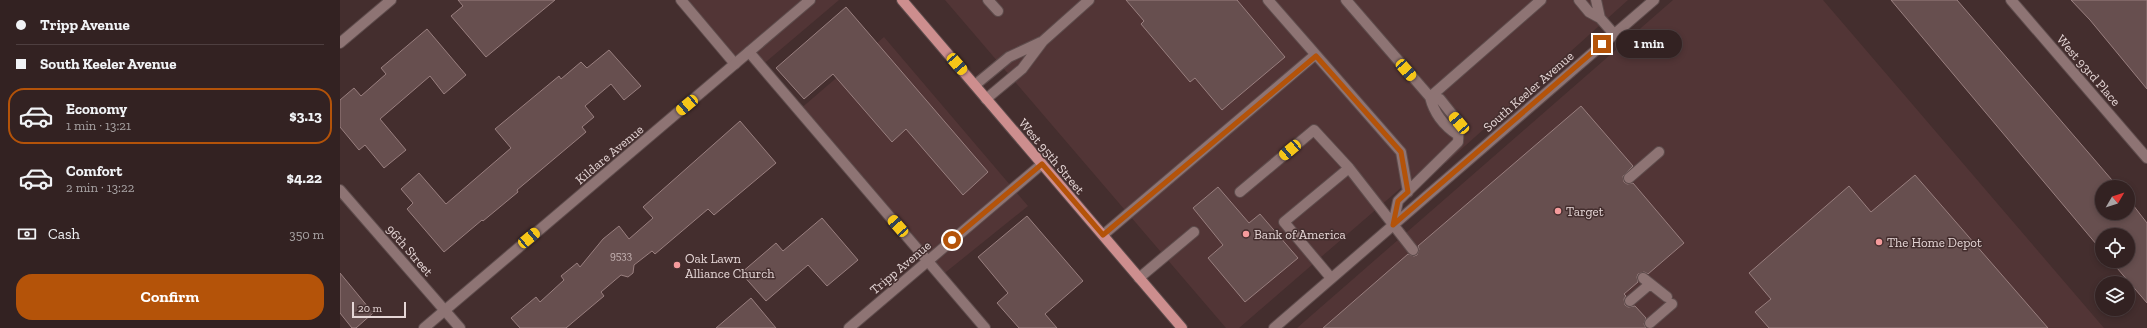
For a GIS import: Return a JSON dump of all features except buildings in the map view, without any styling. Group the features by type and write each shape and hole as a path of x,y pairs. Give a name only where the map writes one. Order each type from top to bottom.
{"main road":[{"name":"West 95th Street","path":"902,0 1182,328"}],"street":[{"path":"340,44 391,0"},
{"path":"681,0 735,64"},
{"name":"Kildare Avenue","path":"424,328 810,0"},
{"path":"988,0 998,11"},
{"path":"986,99 1022,69 1043,41 1089,0"},
{"path":"1268,0 1401,152 1408,192"},
{"path":"1346,0 1430,97 1433,109 1449,129 1458,135 1458,142 1398,201 1393,225"},
{"path":"1430,97 1542,0"},
{"path":"1579,0 1589,12 1600,18 1614,34"},
{"path":"1596,0 1600,18"},
{"name":"South Keeler Avenue","path":"1274,328 1654,0"},
{"name":"West 93rd Place","path":"2011,0 2147,158"},
{"path":"975,85 1009,57 1043,41"},
{"path":"749,52 985,328"},
{"path":"1103,235 1316,56"},
{"path":"1240,192 1314,130 1349,168 1414,250"},
{"path":"1629,178 1659,152"},
{"name":"Tripp Avenue","path":"849,328 1042,164"},
{"path":"1331,278 1284,222 1349,168"},
{"name":"96th Street","path":"340,190 460,328"},
{"path":"1139,278 1194,232"},
{"path":"1630,301 1647,281 1670,301 1650,323"}],"shaded area":[{"path":"681,0 839,0 761,66 749,52 735,64"},
{"path":"945,0 1628,0 1446,163 1439,155 1239,328 1226,328"},
{"path":"1673,0 1823,0 2104,328 1297,328"},
{"path":"884,37 1028,206 941,276 799,110"}],"place":[{"name":"Target","path":"1558,211"},
{"name":"Bank of America","path":"1246,234"},
{"name":"The Home Depot","path":"1879,242"},
{"name":"Oak Lawn Alliance Church","path":"677,265"}],"route":[{"path":"952,240 1042,164 1103,235 1164,182 1316,56 1401,152 1408,192 1398,201 1393,225 1602,44"}]}
